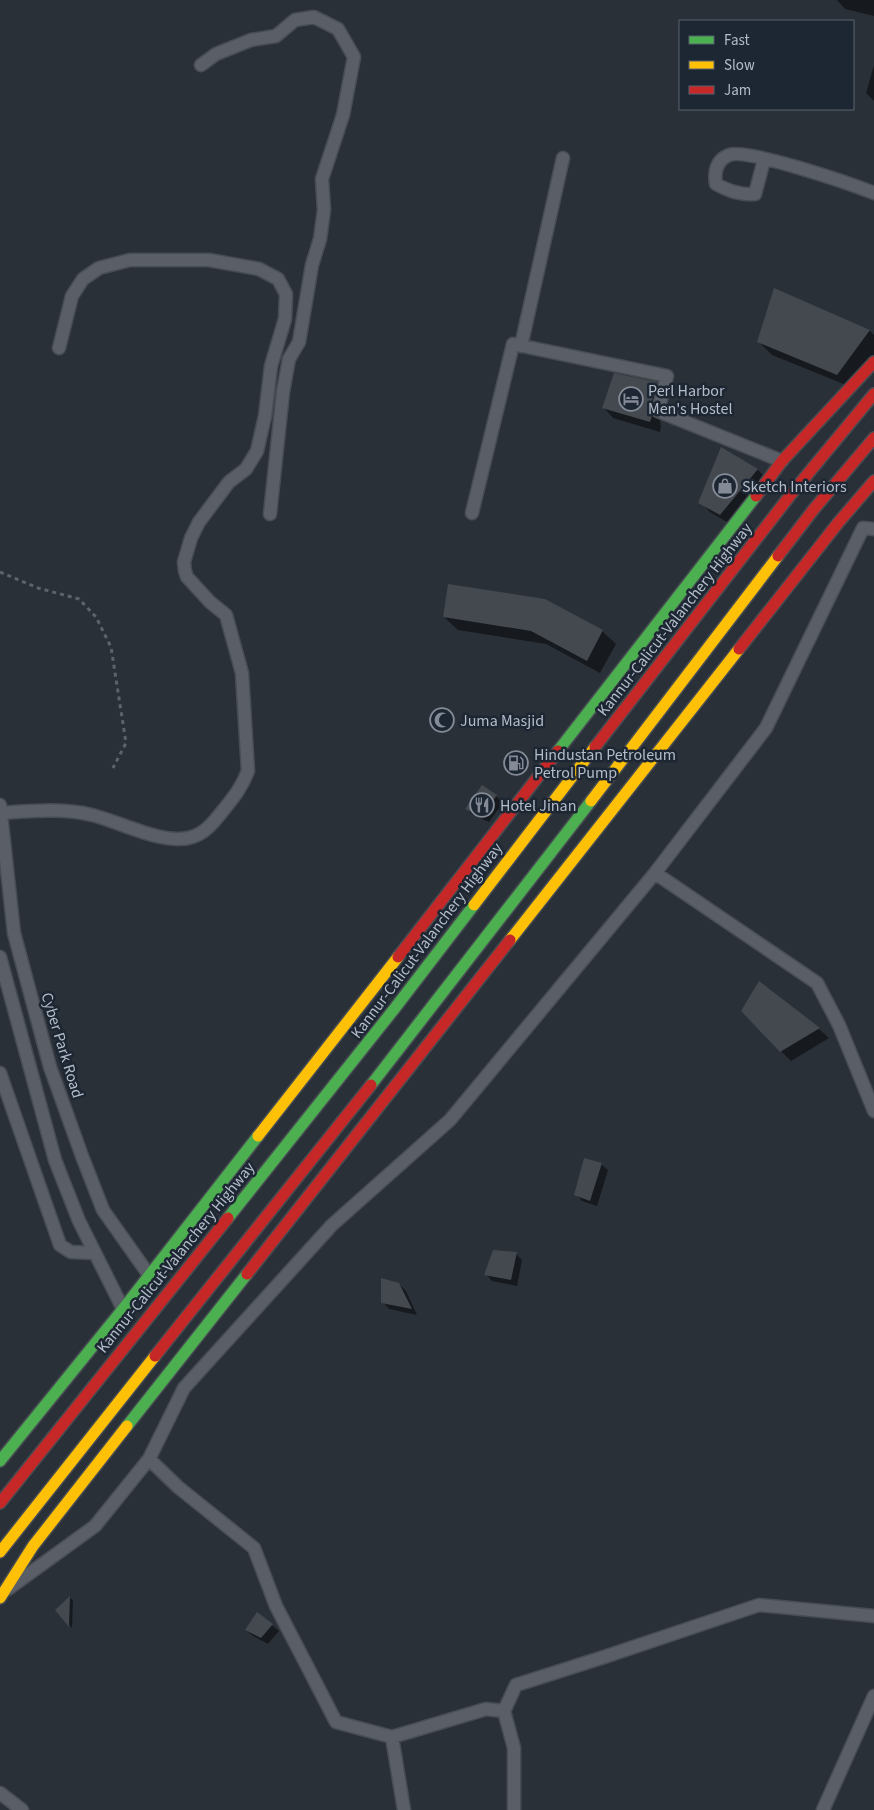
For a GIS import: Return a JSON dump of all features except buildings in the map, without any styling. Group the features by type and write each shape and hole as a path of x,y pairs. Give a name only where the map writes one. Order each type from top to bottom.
{"main road":[{"path":"0,1461 123,1309 782,462 874,362"},
{"name":"Kannur-Calicut-Valanchery Highway","path":"0,1503 396,1008 526,836 792,493 874,394"},
{"path":"0,1552 421,1021 564,837 814,508 874,438"},
{"path":"2,1595 39,1538 832,530 874,481"}],"street":[{"path":"202,65 216,54 251,40 276,36 295,20 314,17 338,29 354,56 343,115 322,179 324,210 320,239 312,265 300,342 289,359 283,392 270,514"},
{"path":"521,346 563,158"},
{"path":"764,160 807,170 874,193"},
{"path":"0,809 43,810 92,815 165,839 192,837 210,826 242,786 248,771 242,674 226,615 210,602 187,577 184,571 184,562 191,538 199,522 229,482 246,469 257,452 271,366 285,319 286,294 278,279 259,269 210,260 130,260 99,268 83,279 72,296 59,348"},
{"path":"472,513 513,344 667,376 658,410 782,462"},
{"path":"262,428 279,430"},
{"path":"2,1595 94,1526 149,1459 184,1388 332,1225 450,1120 656,873 766,728 863,528 874,529"},
{"name":"Cyber Park Road","path":"0,809 14,933 50,1067 82,1156 104,1210 149,1275"},
{"path":"656,873 817,983 839,1025 874,1111"},
{"path":"0,957 55,1160 79,1221 123,1309"},
{"path":"0,1073 60,1245 71,1252 95,1253"},
{"path":"149,1459 178,1487 254,1548 276,1606 336,1722 392,1737 486,1709 504,1711"},
{"path":"514,1810 514,1748 504,1711 516,1685 759,1605 874,1616"},
{"path":"823,1810 874,1696"},
{"path":"392,1737 404,1810"},
{"path":"0,1793 22,1810"}],"path":[{"path":"0,572 38,588 79,599 96,617 111,646 126,742 113,768"}],"traffic: fast":[{"path":"558,751 756,496"},
{"path":"371,1085 591,801"},
{"path":"228,1218 395,1008 474,905"},
{"path":"0,1461 123,1309 258,1136"},
{"path":"127,1426 247,1274"}],"traffic: slow":[{"path":"591,801 778,556"},
{"path":"510,940 739,649"},
{"path":"474,905 595,747"},
{"path":"258,1136 398,957"},
{"path":"0,1552 155,1356"},
{"path":"0,1598 33,1546 127,1426"}],"traffic: jam":[{"path":"756,496 782,461 874,362"},
{"path":"595,747 792,493 874,394"},
{"path":"778,556 814,509 874,438"},
{"path":"739,649 838,523 874,481"},
{"path":"398,957 558,751"},
{"path":"247,1274 510,940"},
{"path":"155,1356 371,1085"},
{"path":"0,1503 228,1218"}],"place":[{"name":"Perl Harbor Men's Hostel","path":"631,399"},
{"name":"Sketch Interiors","path":"725,486"},
{"name":"Juma Masjid","path":"442,720"},
{"name":"Hindustan Petroleum Petrol Pump","path":"516,763"},
{"name":"Hotel Jinan","path":"482,805"}]}
